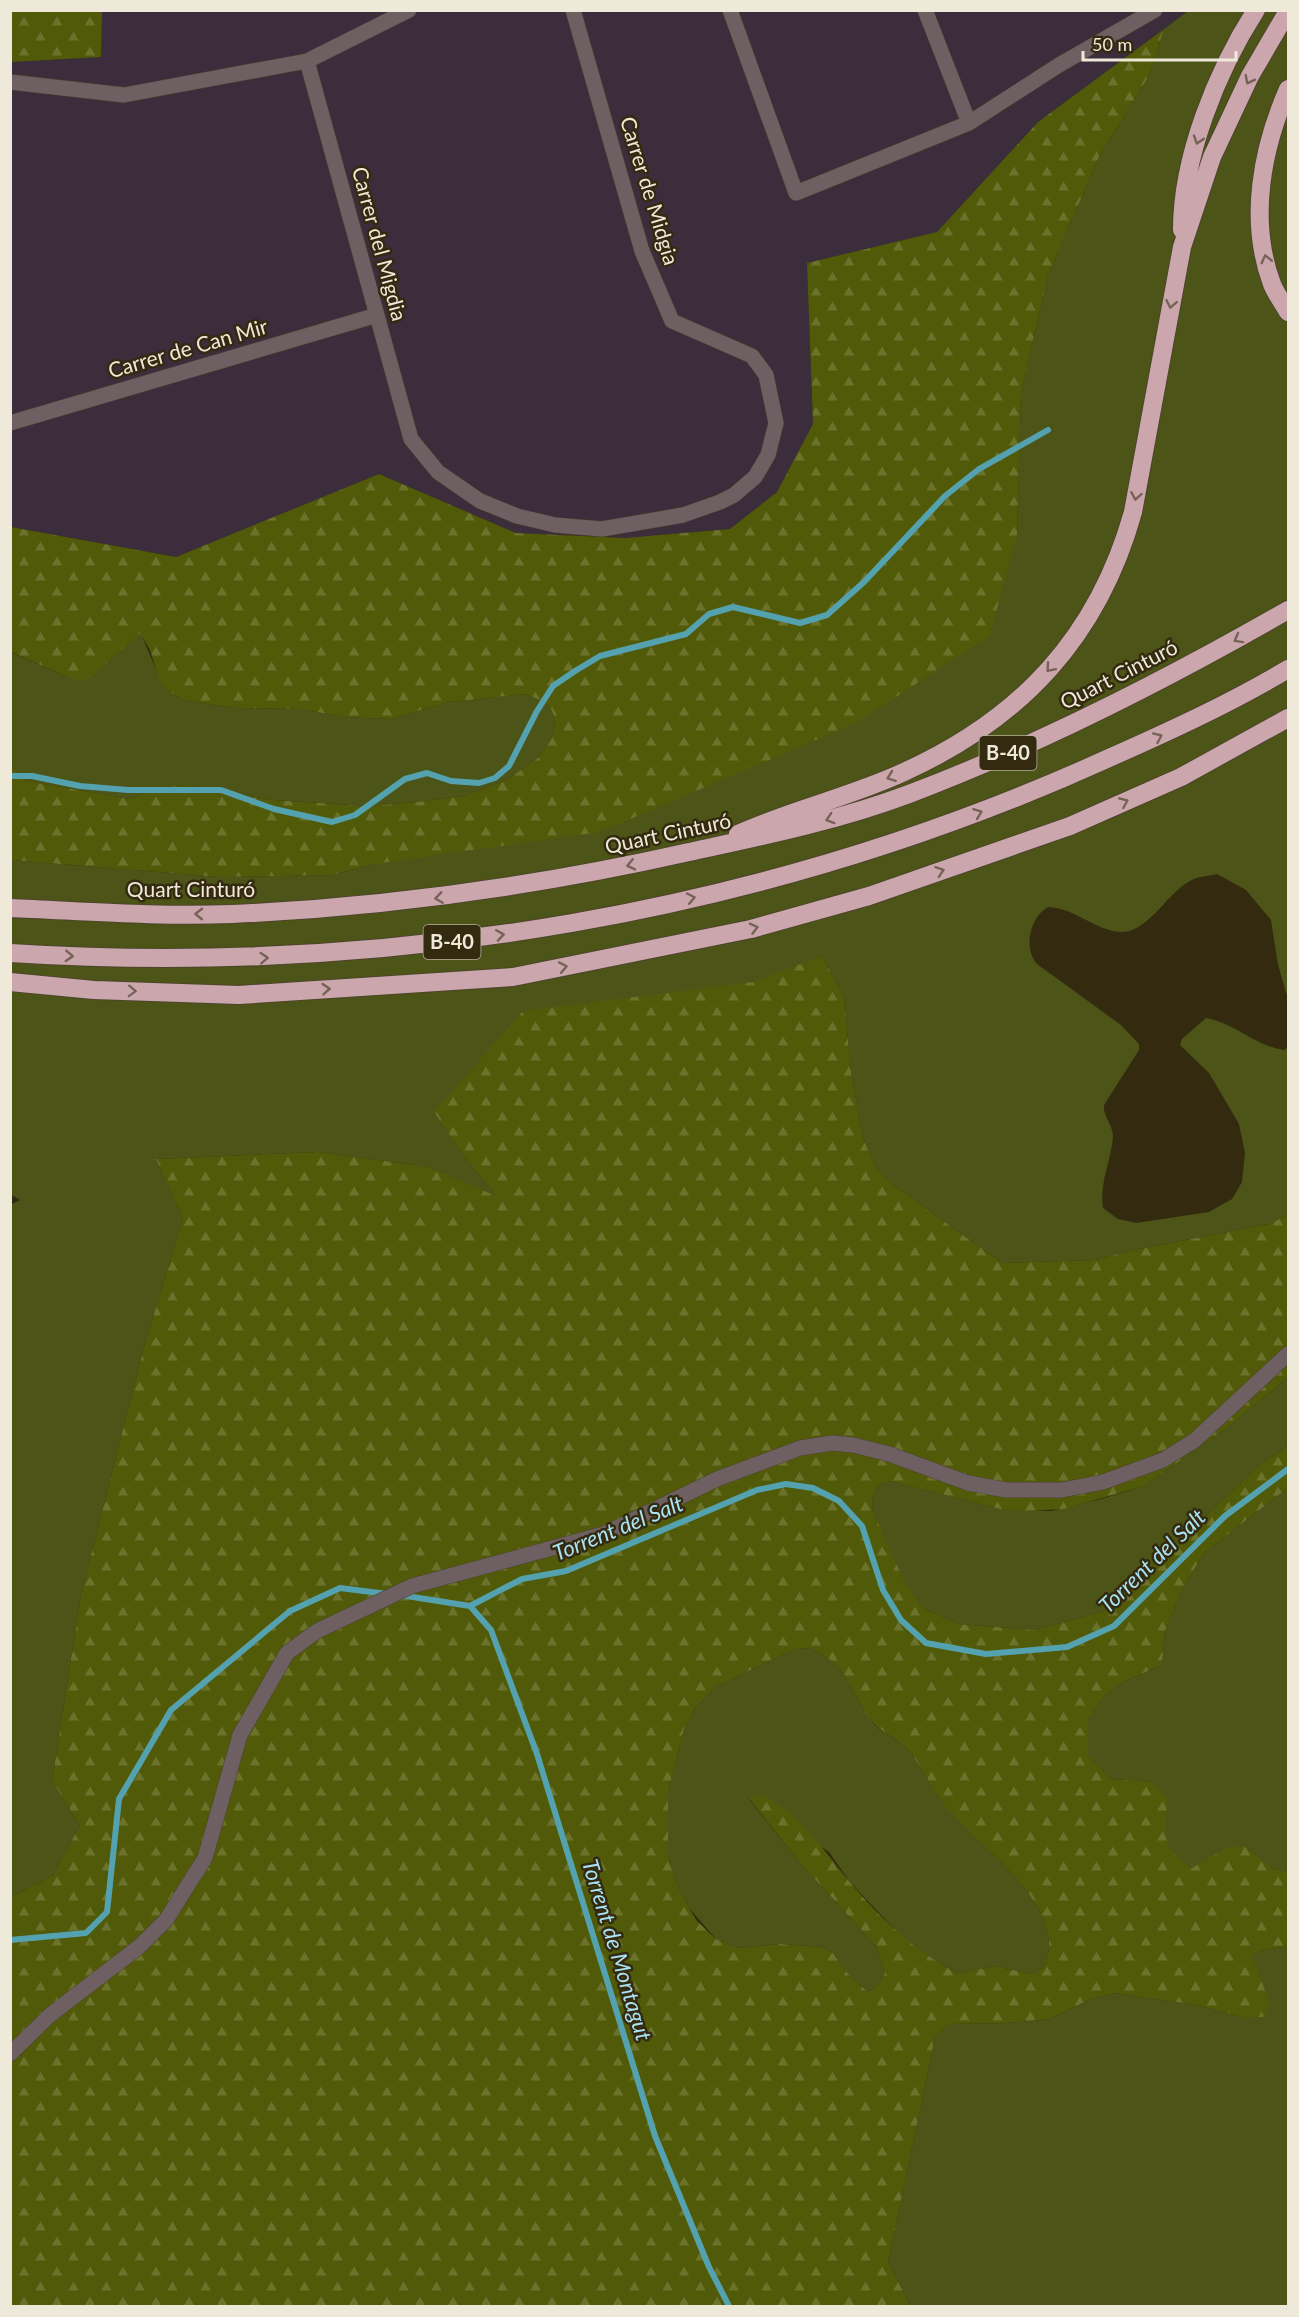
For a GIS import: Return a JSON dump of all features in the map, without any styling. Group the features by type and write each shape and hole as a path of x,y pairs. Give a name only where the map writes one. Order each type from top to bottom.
{"highway":[{"path":"1182,247 1182,200 1193,154 1211,98 1256,10"},
{"path":"709,848 766,821 904,772 969,737 1035,686 1072,643 1098,602 1121,555 1133,512 1182,247 1212,156 1250,76 1288,11"},
{"path":"1288,89 1267,150 1258,222 1272,285 1288,312"},
{"name":"Quart Cinturó","path":"10,908 228,914 411,902 581,876 792,831 918,790 1046,737 1142,691 1288,610"},
{"name":"B-40","path":"10,953 134,959 250,958 380,949 462,941 566,924 763,883 884,848 1058,782 1170,731 1288,669"},
{"path":"10,982 94,990 239,994 513,976 751,929 869,896 1070,825 1182,777 1286,721"}],"street":[{"path":"10,82 124,95 307,61 409,10"},
{"name":"Carrer de Midgia","path":"411,439 438,472 480,501 517,516 555,525 602,529 683,515 720,502 734,495 755,477 768,455 776,423 766,375 752,356 672,321 642,251 573,10"},
{"path":"730,10 796,193 969,123 1059,65 1155,10"},
{"path":"925,10 969,123"},
{"name":"Carrer del Migdia","path":"307,61 411,439"},
{"name":"Carrer de Can Mir","path":"10,423 377,315"},
{"path":"10,2054 50,2015 140,1946 166,1920 205,1858 240,1735 287,1653 316,1631 412,1586 604,1534 717,1479 800,1448 832,1443 853,1445 889,1454 968,1483 1006,1490 1062,1490 1102,1482 1163,1460 1195,1440 1288,1354"}],"shaded area":[{"path":"102,11 1188,11 1038,122 937,232 807,263 813,424 777,492 730,529 625,538 516,533 379,474 176,557 11,527 11,62 101,57"}],"green space":[{"path":"11,10 102,11 101,57 11,62"},
{"path":"1188,11 1288,11 1288,999 1278,965 1271,920 1246,890 1217,874 1197,878 1185,884 1141,926 1121,932 1102,927 1067,911 1048,907 1033,925 1030,933 1030,950 1037,964 1121,1025 1139,1044 1139,1050 1104,1105 1113,1137 1104,1181 1103,1208 1118,1219 1136,1223 1209,1212 1232,1199 1242,1182 1245,1153 1239,1124 1209,1073 1180,1045 1182,1039 1206,1018 1274,1048 1284,1050 1288,1047 1288,1215 1269,1224 1128,1251 1096,1260 1002,1263 892,1184 876,1168 863,1138 851,1072 844,997 822,956 434,1112 468,1162 499,1198 429,1167 318,1152 156,1159 183,1219 145,1343 81,1594 52,1781 80,1825 53,1875 11,1897 10,1205 20,1200 10,1194 11,860 220,877 332,875 374,864 1017,534 1021,393 1048,275 1099,157 1150,74 1164,29"},
{"path":"1164,29 1150,74 1099,157 1048,275 1021,393 1017,534 990,635 858,722 600,832 374,864 332,875 220,877 11,860 11,766 26,781 130,799 156,788 185,785 273,800 365,806 408,803 464,796 508,779 538,758 551,740 555,719 551,709 544,702 526,694 449,702 391,719 343,717 301,709 235,708 183,700 164,688 150,650 140,633 90,678 80,680 70,678 11,652 11,527 176,557 379,474 516,533 625,538 730,529 777,492 813,424 807,263 937,232 1038,122"},
{"path":"140,632 164,688 183,700 235,708 301,709 343,717 391,719 449,702 526,694 544,702 551,709 555,719 554,729 551,740 538,758 508,779 464,796 408,803 365,806 273,800 185,785 156,788 130,799 26,781 11,766 10,652 70,678 90,678"},
{"path":"822,956 844,997 851,1072 863,1138 876,1168 892,1184 1002,1263 1096,1260 1128,1251 1269,1224 1288,1215 1288,1377 1228,1427 1144,1486 1063,1509 1026,1511 1000,1509 890,1481 878,1485 873,1496 872,1508 905,1583 923,1608 959,1624 1035,1630 1104,1611 1261,1464 1288,1446 1288,1488 1205,1552 1182,1589 1165,1631 1162,1665 1121,1683 1106,1694 1088,1720 1088,1755 1111,1779 1153,1782 1167,1799 1166,1839 1169,1847 1181,1861 1192,1868 1228,1847 1245,1846 1274,1869 1288,1872 1288,1946 1259,1951 1252,1957 1270,2003 1263,2017 1245,2018 1196,2005 1116,1993 1093,1998 1049,2019 1007,2023 949,2024 935,2038 888,2263 911,2306 11,2306 11,1897 53,1875 80,1825 52,1781 81,1594 145,1343 183,1219 156,1159 318,1152 429,1167 498,1197 468,1162 434,1112 523,1011 753,982","holes":["809,1648 822,1654 845,1677 873,1723 908,1750 943,1803 1028,1893 1038,1908 1049,1938 1048,1953 1043,1968 1032,1974 995,1966 958,1973 942,1965 886,1921 861,1895 801,1823 762,1794 748,1797 802,1865 876,1946 885,1972 879,1984 868,1992 850,1976 833,1953 822,1947 780,1944 738,1948 716,1939 697,1921 676,1883 668,1856 668,1793 684,1729 696,1707 715,1687 795,1649"]},
{"path":"1288,1377 1288,1446 1261,1464 1104,1611 1035,1630 959,1624 923,1608 905,1584 872,1508 873,1496 878,1485 890,1481 1000,1509 1051,1511 1144,1486 1228,1427"},
{"path":"1288,1488 1288,1872 1274,1869 1245,1846 1192,1868 1174,1857 1165,1841 1153,1782 1111,1779 1088,1755 1088,1720 1106,1694 1121,1683 1162,1665 1165,1631 1182,1589 1205,1552"},
{"path":"809,1648 822,1654 839,1669 873,1723 908,1750 944,1803 1028,1893 1045,1923 1049,1938 1048,1953 1043,1968 1032,1974 995,1966 958,1973 925,1955 897,1932 850,1882 829,1852 748,1798 802,1865 876,1946 885,1972 879,1984 868,1992 850,1976 833,1953 822,1947 780,1944 738,1948 716,1939 689,1908 676,1883 668,1856 668,1793 684,1729 696,1707 715,1687 795,1649"},
{"path":"1288,1946 1288,2306 911,2306 888,2263 935,2038 949,2024 1007,2023 1049,2019 1093,1998 1116,1993 1196,2005 1245,2018 1254,1967 1252,1957 1259,1951"}],"waterway":[{"path":"10,776 32,776 80,786 128,790 221,790 274,809 332,822 355,815 405,779 427,773 451,781 479,783 495,778 509,766 537,711 553,686 575,671 600,656 686,634 709,614 733,607 800,623 827,615 864,582 945,496 979,469 1048,430"},
{"name":"Torrent del Salt","path":"400,1595 470,1606 522,1579 566,1571 757,1490 786,1484 813,1488 839,1501 862,1526 883,1590 901,1620 926,1643 986,1654 1067,1647 1114,1626 1225,1516 1288,1469"},
{"name":"Torrent del Salt","path":"10,1940 86,1933 107,1912 119,1799 171,1710 290,1611 340,1588 387,1594"},
{"name":"Torrent de Montagut","path":"470,1606 491,1630 537,1754 655,2136 709,2267 729,2306"}]}
